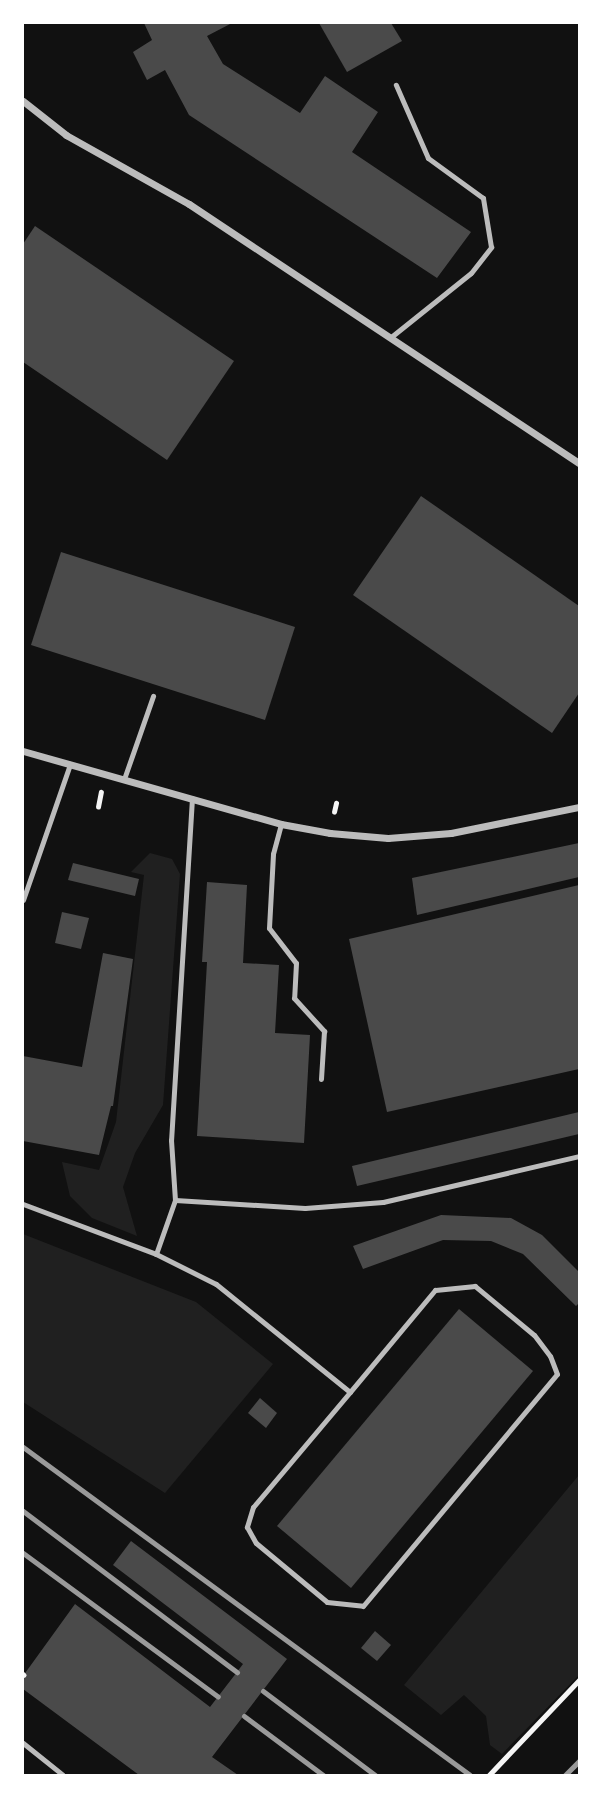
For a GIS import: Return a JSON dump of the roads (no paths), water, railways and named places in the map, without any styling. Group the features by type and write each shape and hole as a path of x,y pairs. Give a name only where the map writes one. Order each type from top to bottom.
{"street":[{"path":"23,101 66,135 189,204 579,463"},
{"path":"23,751 281,824 330,833 388,838 451,833 579,807"}],"lane":[{"path":"391,337 471,273 491,247 483,198 428,158 396,85"},
{"path":"124,779 153,696"},
{"path":"23,900 70,764"},
{"path":"156,1254 175,1200 172,1140 192,798"},
{"path":"281,824 273,854 269,928 296,963 294,998 324,1031 321,1079"},
{"path":"175,1200 305,1208 383,1202 579,1156"},
{"path":"23,1204 156,1254 216,1284 350,1392"},
{"path":"475,1286 534,1335 550,1356 557,1374 363,1606 327,1602 256,1543 247,1527 253,1507 350,1392 435,1290 475,1286"},
{"path":"23,1743 63,1775"}],"railway":[{"path":"23,1447 470,1775"},
{"path":"23,1511 237,1672"},
{"path":"23,1553 218,1697"},
{"path":"263,1691 375,1775"},
{"path":"244,1716 323,1775"},
{"path":"565,1775 579,1761"}]}
